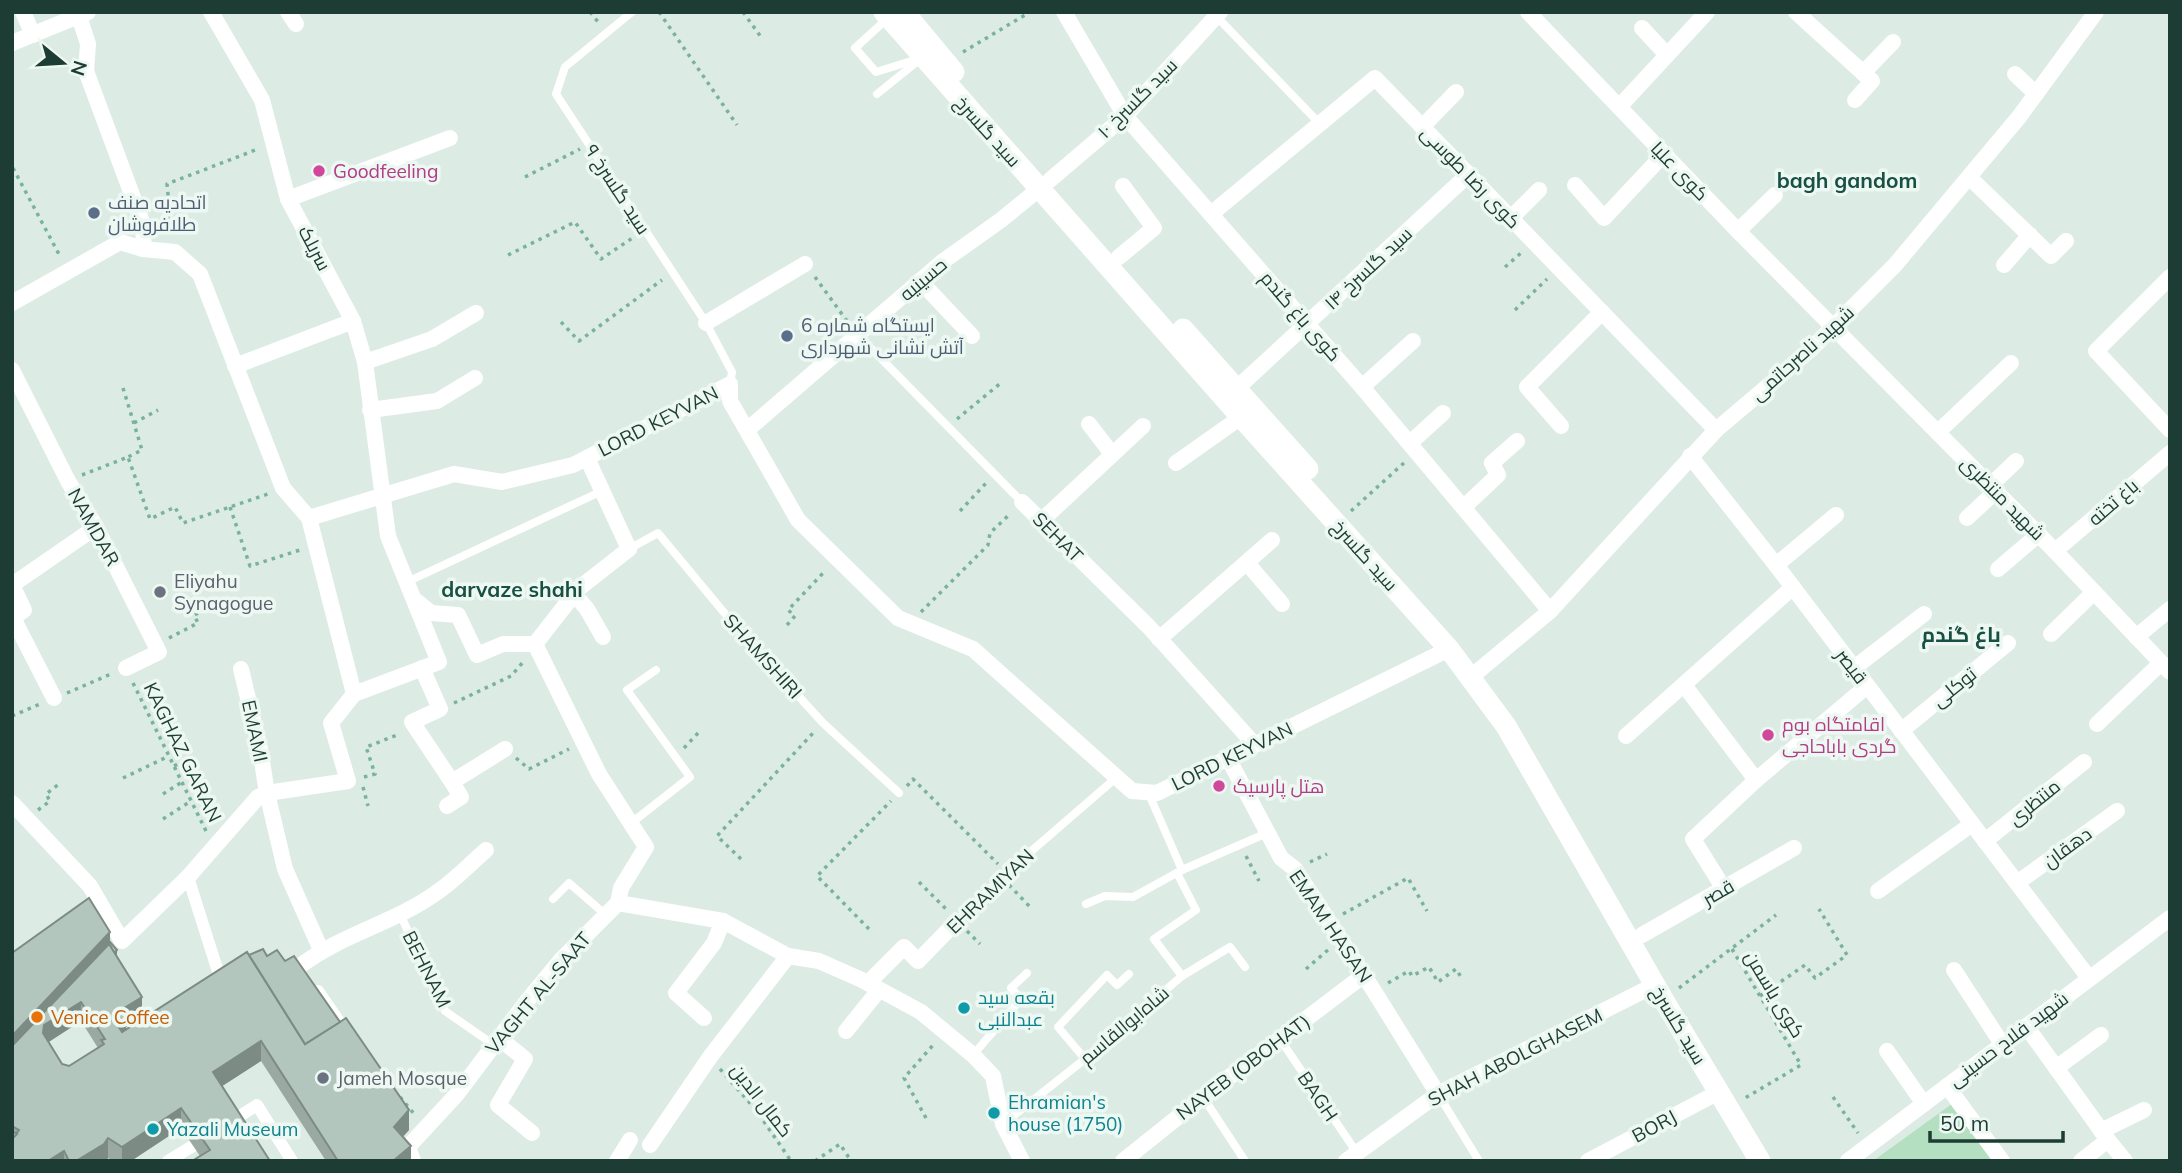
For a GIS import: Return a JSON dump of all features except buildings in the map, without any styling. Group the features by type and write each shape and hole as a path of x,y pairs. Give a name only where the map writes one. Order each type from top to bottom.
{"main road":[{"name":"سید گلسرخ","path":"893,14 935,56 1241,417 1456,645"},
{"name":"سید گلسرخ","path":"1044,184 1119,257 1348,514 1517,718 1642,935 1665,989 1719,1092 1760,1161"},
{"name":"سید گلسرخ","path":"1477,673 1506,726 1665,989 1741,1101 1776,1161"}],"street":[{"path":"23,12 33,35"},
{"name":"سریلک","path":"211,12 262,100 288,199 353,321 365,362 388,536 439,662 422,668"},
{"name":"کوی باغ گندم","path":"1064,12 1125,116 1308,323 1550,611"},
{"name":"کوی علیا","path":"1528,12 1833,326"},
{"path":"1619,107 1707,12"},
{"path":"1796,12 1872,81 1855,100"},
{"name":"شهید ناصرحاتمی","path":"1477,673 1550,611 1716,430 1809,351 1895,265 2036,94 2096,12"},
{"path":"12,43 83,14 88,44 86,71 144,227 143,248"},
{"name":"سید گلسرخ ۱۰","path":"1044,184 1125,116 1218,14"},
{"path":"1642,28 1667,55"},
{"path":"1863,73 1892,43"},
{"path":"2014,74 2036,94"},
{"name":"کوی رضا طوسی","path":"1211,214 1375,78 1716,430"},
{"path":"1423,127 1456,92"},
{"path":"288,199 450,138"},
{"path":"1575,185 1604,218 1664,154"},
{"name":"سید گلسرخ ۱۴","path":"1236,389 1469,174"},
{"path":"1969,177 2051,256 2066,241"},
{"name":"حسینیه","path":"747,430 942,262 1001,220 1044,184"},
{"path":"1119,257 1154,228 1123,186"},
{"path":"1511,218 1539,190"},
{"path":"1738,231 1775,195"},
{"path":"2004,265 2029,235"},
{"path":"12,303 120,243 175,253 200,274 283,488 309,518 354,694"},
{"path":"706,323 806,264"},
{"path":"2170,277 2096,351 2170,430"},
{"path":"920,281 972,336"},
{"path":"1561,426 1527,387 1602,312"},
{"path":"365,362 432,339 476,313"},
{"path":"236,366 353,321"},
{"name":"شهید منتظری","path":"1833,326 2056,551 2165,668"},
{"path":"1362,387 1413,341"},
{"path":"1938,432 2011,363"},
{"name":"NAMDAR","path":"12,370 155,645"},
{"path":"370,410 437,401 475,378"},
{"name":"LORD KEYVAN","path":"309,518 454,474 502,482 573,465 730,384 730,401 798,520 898,618 973,649 1132,791 1148,793 1157,793 1456,645"},
{"path":"1413,447 1443,413"},
{"path":"1176,463 1241,417"},
{"path":"1089,424 1112,454"},
{"path":"1041,521 1143,426"},
{"path":"1464,507 1498,475 1492,463 1517,441"},
{"name":"باغ تخته","path":"2056,551 2170,453"},
{"name":"قیصر","path":"1690,456 1793,587 2089,978"},
{"path":"535,644 574,594 629,548 587,458"},
{"path":"1967,518 2016,461"},
{"name":"SEHAT","path":"1023,502 1159,639 1255,745"},
{"path":"1776,565 1836,515"},
{"path":"54,698 13,618 24,610 15,600 12,585 96,527"},
{"path":"1998,569 2039,534"},
{"path":"1159,639 1272,540"},
{"path":"1247,563 1282,604"},
{"path":"1626,736 1793,587"},
{"path":"2051,634 2094,592"},
{"path":"574,594 587,608 603,637"},
{"path":"413,599 431,613 457,615 477,655 503,645 535,644"},
{"path":"2136,636 2170,609"},
{"path":"1854,668 1924,614"},
{"name":"توکلی","path":"1901,731 2008,643"},
{"path":"535,644 599,774 646,847 621,888 618,903 723,921 788,956 819,961 874,986 920,1012 973,1055 993,1076 1003,1124 1022,1161"},
{"path":"126,668 159,652 155,645"},
{"path":"12,803 90,886 91,900 122,941 188,877 258,797 268,793 348,781 331,723 354,694 422,668 440,709 412,722 461,797 447,806"},
{"path":"2097,724 2165,668"},
{"name":"EMAMI","path":"241,670 285,869 321,950"},
{"path":"1684,685 1756,780"},
{"path":"1724,889 1693,839 1756,780 1867,686"},
{"path":"452,782 505,749"},
{"name":"EMAM HASAN","path":"1228,758 1281,858 1295,869 1438,1094"},
{"name":"منتظری","path":"1985,841 2084,762"},
{"name":"دهقان","path":"2017,883 2117,811"},
{"path":"1878,891 1972,824"},
{"name":"قصر","path":"1642,935 1794,848"},
{"path":"346,1038 347,1033 295,966 321,950 400,914 436,893 486,850"},
{"path":"188,877 215,982 241,968"},
{"name":"VAGHT AL-SAAT","path":"413,1161 408,1147 457,1094 560,961 618,903"},
{"name":"شهید فلاح حسینی","path":"1848,1161 2170,918"},
{"path":"704,1018 676,993 714,943 723,921"},
{"name":"EHRAMIYAN","path":"874,986 904,947 918,961 957,921"},
{"path":"650,1145 710,1057 721,1034 788,956"},
{"path":"1954,970 2002,1044"},
{"name":"NAYEB (OBOHAT)","path":"1124,1161 1203,1097 1364,975"},
{"path":"846,1031 874,986"},
{"name":"SHAH ABOLGHASEM","path":"1355,1158 1438,1094 1665,989"},
{"path":"2026,1026 2125,1161"},
{"path":"2056,1068 2101,1035"},
{"path":"496,1041 525,1059 498,1105 532,1133"},
{"path":"1887,1051 1924,1104"},
{"path":"1947,1086 2002,1161"},
{"name":"BORJ","path":"1588,1161 1719,1092"},
{"path":"167,1161 257,1105 292,1161"},
{"path":"2081,1161 2105,1136 2144,1110"},
{"path":"617,1161 630,1140"}],"lane":[{"name":"سید گلسرخ ۹","path":"632,12 565,67 556,94 706,323 732,372 730,384"},
{"path":"893,14 855,48 876,72 935,56"},
{"path":"1218,14 1320,124"},
{"path":"877,94 935,56"},
{"name":"SEHAT","path":"857,334 1023,502"},
{"path":"407,582 602,491"},
{"name":"SHAMSHIRI","path":"629,548 657,533 741,633 823,723 899,793"},
{"path":"630,824 690,777 628,690 656,670"},
{"name":"EHRAMIYAN","path":"957,921 1004,875 1117,777"},
{"path":"1148,793 1196,910 1154,939 1182,976"},
{"path":"1086,904 1105,896 1133,897 1180,872 1267,833"},
{"path":"553,899 569,883 606,915"},
{"name":"BEHNAM","path":"400,914 445,1011 496,1041"},
{"name":"شاه‌ابوالقاسم","path":"1003,1124 1085,1059 1182,976 1230,947 1245,967"},
{"path":"973,1055 1021,999 1011,988 1027,973"},
{"path":"1085,1059 1058,1027 1107,975 1117,985 1129,974"},
{"name":"BAGH","path":"1280,1039 1355,1158"},
{"path":"1438,1094 1479,1161"},
{"path":"1203,1097 1245,1161"}],"path":[{"path":"659,12 737,125"},
{"path":"743,12 761,37"},
{"path":"935,56 1030,12"},
{"path":"143,248 170,215 167,184 273,144"},
{"path":"525,177 589,144"},
{"path":"13,168 68,272"},
{"path":"508,255 575,222 601,259 645,230"},
{"path":"1505,268 1534,242"},
{"path":"806,264 857,334"},
{"path":"1515,310 1559,268"},
{"path":"561,322 579,341 673,272"},
{"path":"947,427 1002,383"},
{"path":"68,481 142,450 123,388"},
{"path":"134,423 158,410"},
{"path":"1348,514 1413,447"},
{"path":"128,457 150,519 175,507 183,523 283,488"},
{"path":"960,511 994,475"},
{"path":"911,622 988,545 990,534 1023,502"},
{"path":"230,507 250,566 316,545"},
{"path":"787,625 795,616 789,610 837,558"},
{"path":"155,645 198,623 194,615 232,597 243,615"},
{"path":"440,709 511,676 535,644"},
{"name":"KAGHAZ GARAN","path":"126,668 215,848"},
{"path":"741,859 716,836 823,723"},
{"path":"368,806 360,778 375,774 366,747 416,728"},
{"path":"676,758 700,731"},
{"path":"505,749 529,769 584,742"},
{"path":"123,778 169,756"},
{"path":"174,766 191,757"},
{"path":"869,929 817,876 913,779 1004,875 1032,909"},
{"path":"163,794 182,782"},
{"path":"27,819 50,801 46,794 59,784"},
{"path":"163,818 191,801"},
{"path":"1240,845 1259,881"},
{"path":"1329,922 1408,878 1427,911"},
{"path":"919,883 957,921"},
{"path":"1760,996 1804,965 1815,978 1847,955 1819,909"},
{"path":"1665,989 1732,948 1776,915"},
{"name":"کوی یاسمن","path":"1732,948 1801,1065 1741,1101"},
{"path":"1306,969 1329,949 1336,956 1347,949"},
{"path":"1374,990 1409,971 1412,976 1429,967 1438,982 1456,969 1461,977"},
{"path":"926,1118 904,1078 945,1032"},
{"name":"کمال الدین","path":"710,1057 755,1110 791,1161"},
{"path":"399,1096 425,1128"},
{"path":"1833,1097 1867,1146"},
{"path":"815,1161 840,1144 850,1161"}],"green space":[{"path":"1956,1101 1999,1161 1873,1161"}],"place":[{"name":"Goodfeeling","path":"319,171"},
{"name":"اتحادیه صنف طلافروشان","path":"94,213"},
{"name":"ایستگاه شماره 6 آتش نشانی شهرداری","path":"787,336"},
{"name":"Eliyahu Synagogue","path":"160,592"},
{"name":"اقامتگاه بوم گردی باباحاجی","path":"1768,735"},
{"name":"هتل پارسیک","path":"1219,786"},
{"name":"بقعه سید عبدالنبی","path":"964,1008"},
{"name":"Venice Coffee","path":"37,1017"},
{"name":"Jameh Mosque","path":"323,1078"},
{"name":"Ehramian's house (1750)","path":"994,1113"},
{"name":"Yazali Museum","path":"153,1129"}],"district":[{"name":"bagh gandom","path":"1847,180"},
{"name":"darvaze shahi","path":"512,589"},
{"name":"باغ گندم","path":"1961,634"}]}
